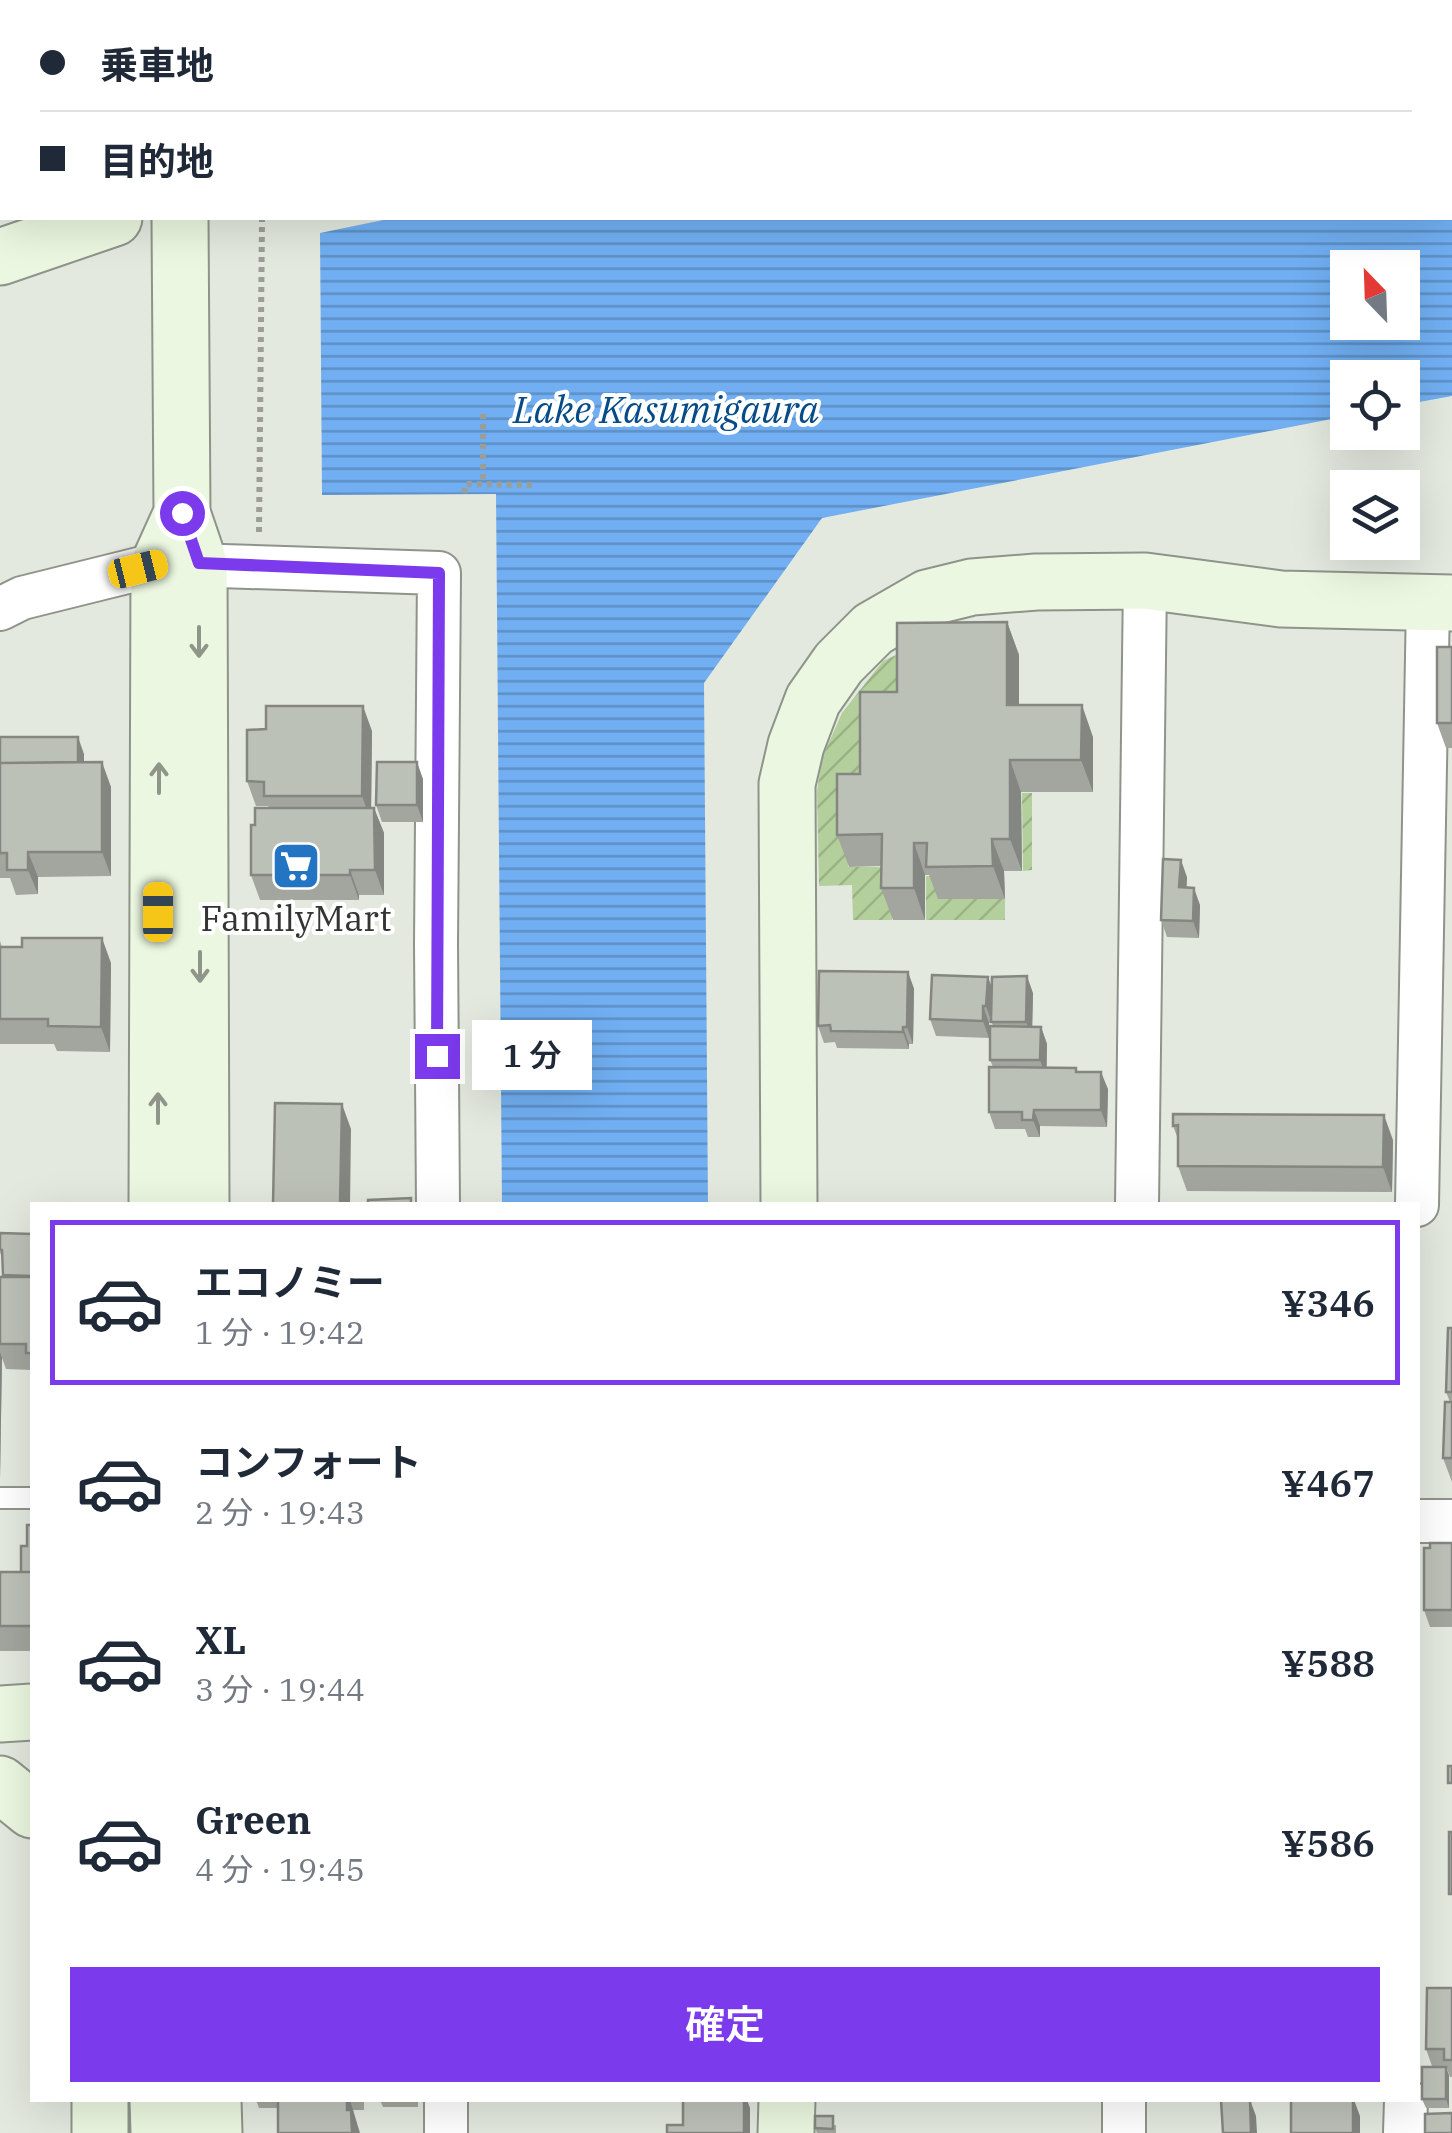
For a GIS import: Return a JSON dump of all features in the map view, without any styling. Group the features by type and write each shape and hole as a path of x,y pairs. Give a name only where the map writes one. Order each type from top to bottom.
{"street":[{"path":"0,257 108,220"},
{"path":"157,1202 182,513 180,235"},
{"path":"179,564 201,1202"},
{"path":"0,609 22,598 179,564 439,573 438,1202"},
{"path":"1137,1202 1146,581"},
{"path":"790,1202 787,784 796,746 814,700 840,663 873,630 927,598 972,587 1036,582 1146,581 1282,598 1440,603 1417,1202"},
{"path":"1420,1521 1452,1522"},
{"path":"0,1714 30,1712"},
{"path":"0,1784 30,1808"},
{"path":"100,2102 100,2133"},
{"path":"158,2102 158,2133"},
{"path":"213,2102 214,2133"},
{"path":"446,2102 446,2133"},
{"path":"786,2133 787,2102"},
{"path":"1124,2102 1124,2133"},
{"path":"1406,2102 1406,2133"}],"lane":[{"path":"0,1498 30,1498"}],"path":[{"path":"259,535 262,220"},
{"path":"482,414 484,483"},
{"path":"464,493 466,484 535,485"}],"green space":[{"path":"907,650 871,806 848,807 848,867 893,867 892,920 853,920 852,885 819,886 817,791 822,758 842,713 883,661"},
{"path":"1022,793 1032,793 1032,870 1023,871"},
{"path":"926,876 938,876 938,899 1005,899 1005,920 926,920"}],"water":[{"name":"Lake Kasumigaura","path":"383,220 1452,220 1452,396 1420,402 1420,360 1330,360 1330,419 822,518 704,683 708,1202 502,1202 496,494 322,495 320,233"}],"building":[{"path":"1007,622 1007,705 1082,705 1081,760 1010,760 1010,839 992,839 993,866 926,867 927,843 914,843 914,888 881,888 882,834 837,835 837,774 860,774 860,692 897,692 897,623"},
{"path":"1437,647 1452,647 1452,723 1437,723"},
{"path":"266,706 363,706 362,796 264,796 264,782 247,781 247,730 266,729"},
{"path":"0,737 78,737 78,762 0,763"},
{"path":"102,762 102,852 28,852 28,870 7,870 7,853 0,853 0,763"},
{"path":"377,762 417,762 417,805 376,805"},
{"path":"255,808 374,808 375,870 350,870 350,875 251,875"},
{"path":"1163,859 1181,860 1179,887 1194,888 1193,921 1161,920"},
{"path":"22,938 102,938 101,1027 48,1026 48,1019 0,1019 0,947 22,947"},
{"path":"819,971 908,972 907,1027 903,1027 903,1032 831,1031 830,1025 818,1026"},
{"path":"932,975 988,977 983,1021 930,1019"},
{"path":"1027,976 1026,1022 991,1022 992,977"},
{"path":"990,1026 1041,1027 1040,1060 990,1060"},
{"path":"989,1067 1101,1072 1101,1110 1034,1110 1033,1120 1022,1120 1022,1112 989,1112"},
{"path":"275,1103 342,1104 340,1202 273,1202"},
{"path":"1173,1114 1384,1115 1383,1167 1178,1166 1178,1125 1173,1126"},
{"path":"411,1198 411,1202 368,1202"},
{"path":"0,1233 30,1234 30,1276 3,1275"},
{"path":"0,1277 30,1277 30,1353 26,1353 26,1344 0,1344"},
{"path":"1448,1328 1452,1328 1452,1392 1446,1392"},
{"path":"1445,1402 1452,1402 1452,1458 1443,1458"},
{"path":"30,1525 30,1572 21,1572 21,1546 27,1546"},
{"path":"1430,1543 1452,1543 1452,1610 1424,1610 1424,1548 1430,1548"},
{"path":"0,1572 30,1572 30,1626 0,1626"},
{"path":"1448,1766 1452,1766 1452,1783 1448,1783"},
{"path":"1452,1832 1452,1894 1449,1894"},
{"path":"1427,1988 1452,1988 1452,2060 1444,2060 1444,2049 1426,2049"},
{"path":"1422,2067 1446,2067 1446,2099 1422,2099"},
{"path":"278,2102 347,2102 347,2110 351,2110 352,2133 278,2133"},
{"path":"683,2102 744,2102 744,2133 667,2133 667,2125 683,2125"},
{"path":"1221,2102 1250,2102 1251,2133 1223,2133"},
{"path":"1291,2102 1353,2102 1353,2133 1291,2133"},
{"path":"1452,2113 1452,2133 1425,2133 1425,2114"},
{"path":"815,2116 833,2116 833,2129 815,2128"}],"place":[{"name":"FamilyMart","path":"296,866"}],"route":[{"path":"182,513 199,563 439,573 437,1056"}]}
